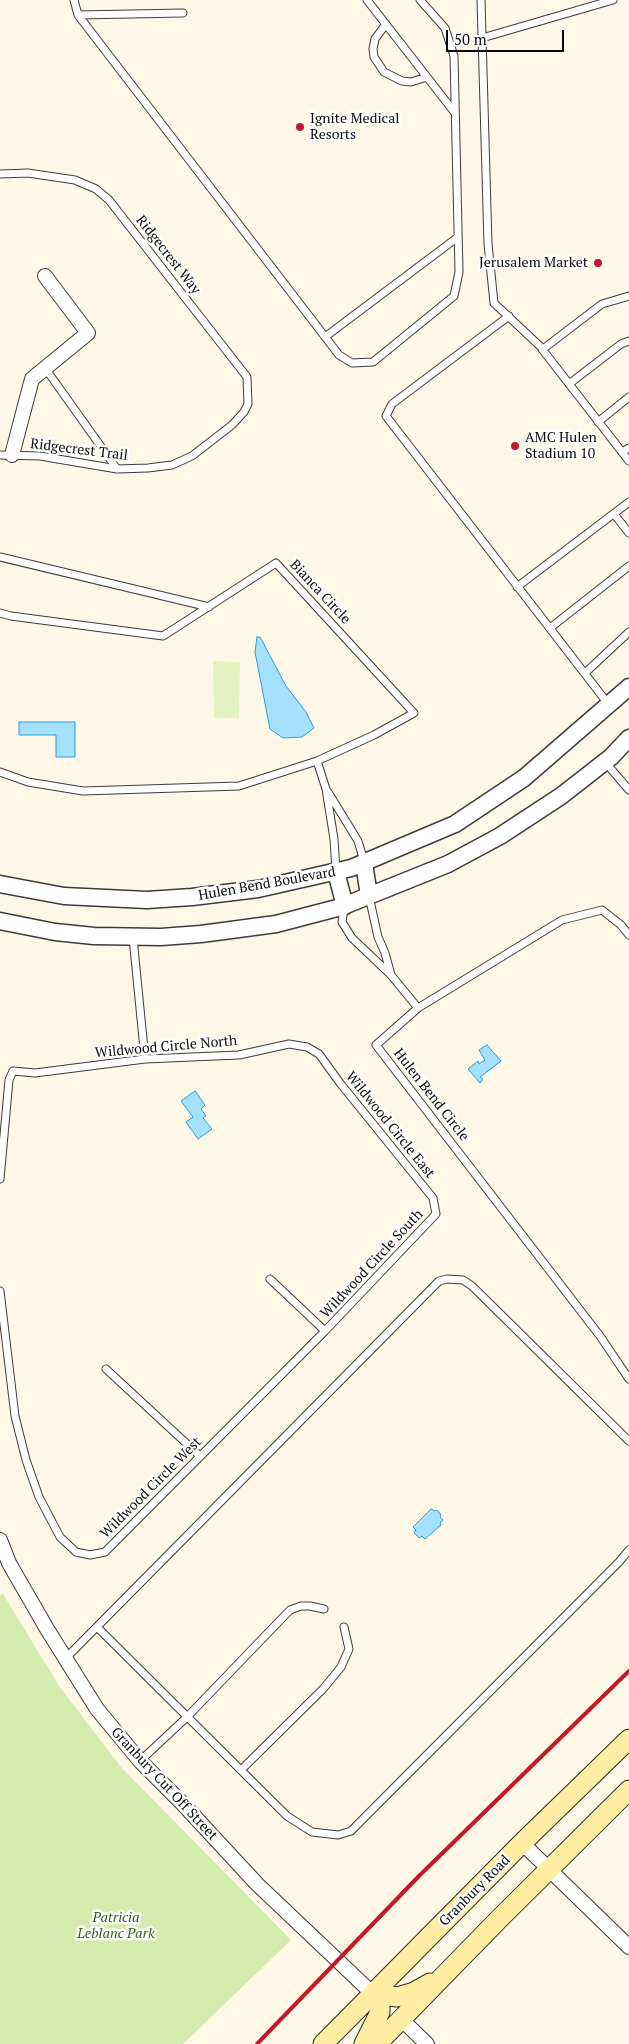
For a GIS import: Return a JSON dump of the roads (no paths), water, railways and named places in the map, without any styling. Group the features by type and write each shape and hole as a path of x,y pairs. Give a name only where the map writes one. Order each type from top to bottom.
{"main road":[{"name":"Granbury Road","path":"323,2044 522,1843 629,1739"},
{"path":"377,2044 629,1790"},
{"path":"373,1994 385,1997 397,1997 408,1994 446,1974"},
{"path":"364,2044 380,2012 380,2004 373,1994"}],"street":[{"path":"6,455 32,380 88,333 45,276"},
{"name":"Hulen Bend Boulevard","path":"0,884 64,896 147,900 192,898 258,889 336,872 364,863 455,824 524,778 629,687"},
{"path":"0,921 55,932 133,938 169,937 276,924 345,906 448,864 500,836 561,796 605,761 629,738"},
{"path":"364,863 369,896"},
{"path":"336,872 345,906"},
{"name":"Granbury Cut Off Street","path":"0,1540 9,1563 46,1629 97,1709 140,1761 257,1884 373,1994"},
{"path":"522,1843 550,1868 629,1947"},
{"path":"401,2019 427,2044"}],"lane":[{"path":"74,0 78,15 339,355 352,363 373,362 454,296 459,272 454,56 445,28 420,0"},
{"path":"367,0 455,113"},
{"path":"483,0 482,38 488,244 494,303 542,349 629,461"},
{"path":"482,38 613,0"},
{"path":"78,15 183,13"},
{"path":"386,24 375,39 373,49 374,57 384,72 402,81 411,82 427,77"},
{"name":"Ridgecrest Way","path":"0,166 3,174 28,173 75,180 96,189 110,200 247,377 248,404 244,412 232,425"},
{"path":"325,337 458,237"},
{"path":"542,349 602,304 629,296"},
{"path":"509,316 392,404 386,416 610,705"},
{"path":"569,384 621,344 629,341"},
{"path":"45,368 117,469"},
{"path":"598,422 629,397"},
{"name":"Ridgecrest Trail","path":"6,455 40,456 117,469 172,465 192,456 232,425"},
{"path":"622,452 629,448"},
{"path":"517,586 629,502"},
{"path":"614,514 629,534"},
{"path":"0,557 209,607"},
{"name":"Bianca Circle","path":"0,613 163,636 276,563 414,713 374,735 317,760 239,786 84,791 28,782 0,772"},
{"path":"550,628 629,566"},
{"path":"586,673 629,632"},
{"path":"317,760 326,789 334,839 336,872"},
{"path":"605,761 629,790"},
{"path":"326,789 358,842 364,863"},
{"path":"369,896 378,937 391,975"},
{"path":"345,906 342,922 352,938 391,975 418,1008"},
{"name":"Hulen Bend Circle","path":"629,935 621,925 602,910 562,920 418,1008 376,1045 594,1329 629,1379"},
{"path":"133,938 145,1059"},
{"name":"Wildwood Circle North","path":"0,1179 9,1080 13,1071 35,1073 145,1059 239,1055 290,1044 307,1047 319,1054"},
{"name":"Wildwood Circle East","path":"319,1054 340,1084 433,1198 436,1214"},
{"name":"Wildwood Circle South","path":"326,1331 436,1214"},
{"path":"66,1658 439,1281 447,1278 463,1280 472,1286 629,1441"},
{"path":"270,1279 326,1331"},
{"name":"Wildwood Circle West","path":"0,1292 15,1416 26,1460 39,1497 60,1537 76,1552 90,1555 105,1552 326,1331"},
{"path":"106,1369 200,1456"},
{"path":"97,1627 287,1816 312,1832 338,1835 351,1830 629,1550"},
{"path":"140,1761 187,1716 290,1610 301,1606 310,1606 324,1610"},
{"path":"241,1770 323,1689 341,1667 349,1648 344,1627"}],"water":[{"path":"257,637 260,637 286,686 306,712 314,728 302,737 283,738 270,729 255,652"},
{"path":"19,722 75,722 75,757 56,757 56,735 19,735"},
{"path":"487,1045 501,1061 480,1077 483,1079 480,1083 468,1069 478,1061 479,1064 485,1060 479,1050"},
{"path":"195,1091 205,1105 201,1109 206,1116 203,1118 212,1129 198,1139 186,1122 193,1117 181,1101"},
{"path":"431,1509 437,1510 441,1515 440,1517 443,1520 440,1523 441,1525 425,1539 422,1536 419,1538 414,1533 416,1530 413,1527"}],"railway":[{"path":"257,2044 419,1876 629,1671"}],"place":[{"name":"Ignite Medical Resorts","path":"300,127"},
{"name":"Jerusalem Market","path":"598,263"},
{"name":"AMC Hulen Stadium 10","path":"515,446"}],"park label":[{"name":"Patricia Leblanc Park","path":"116,1926"}]}
